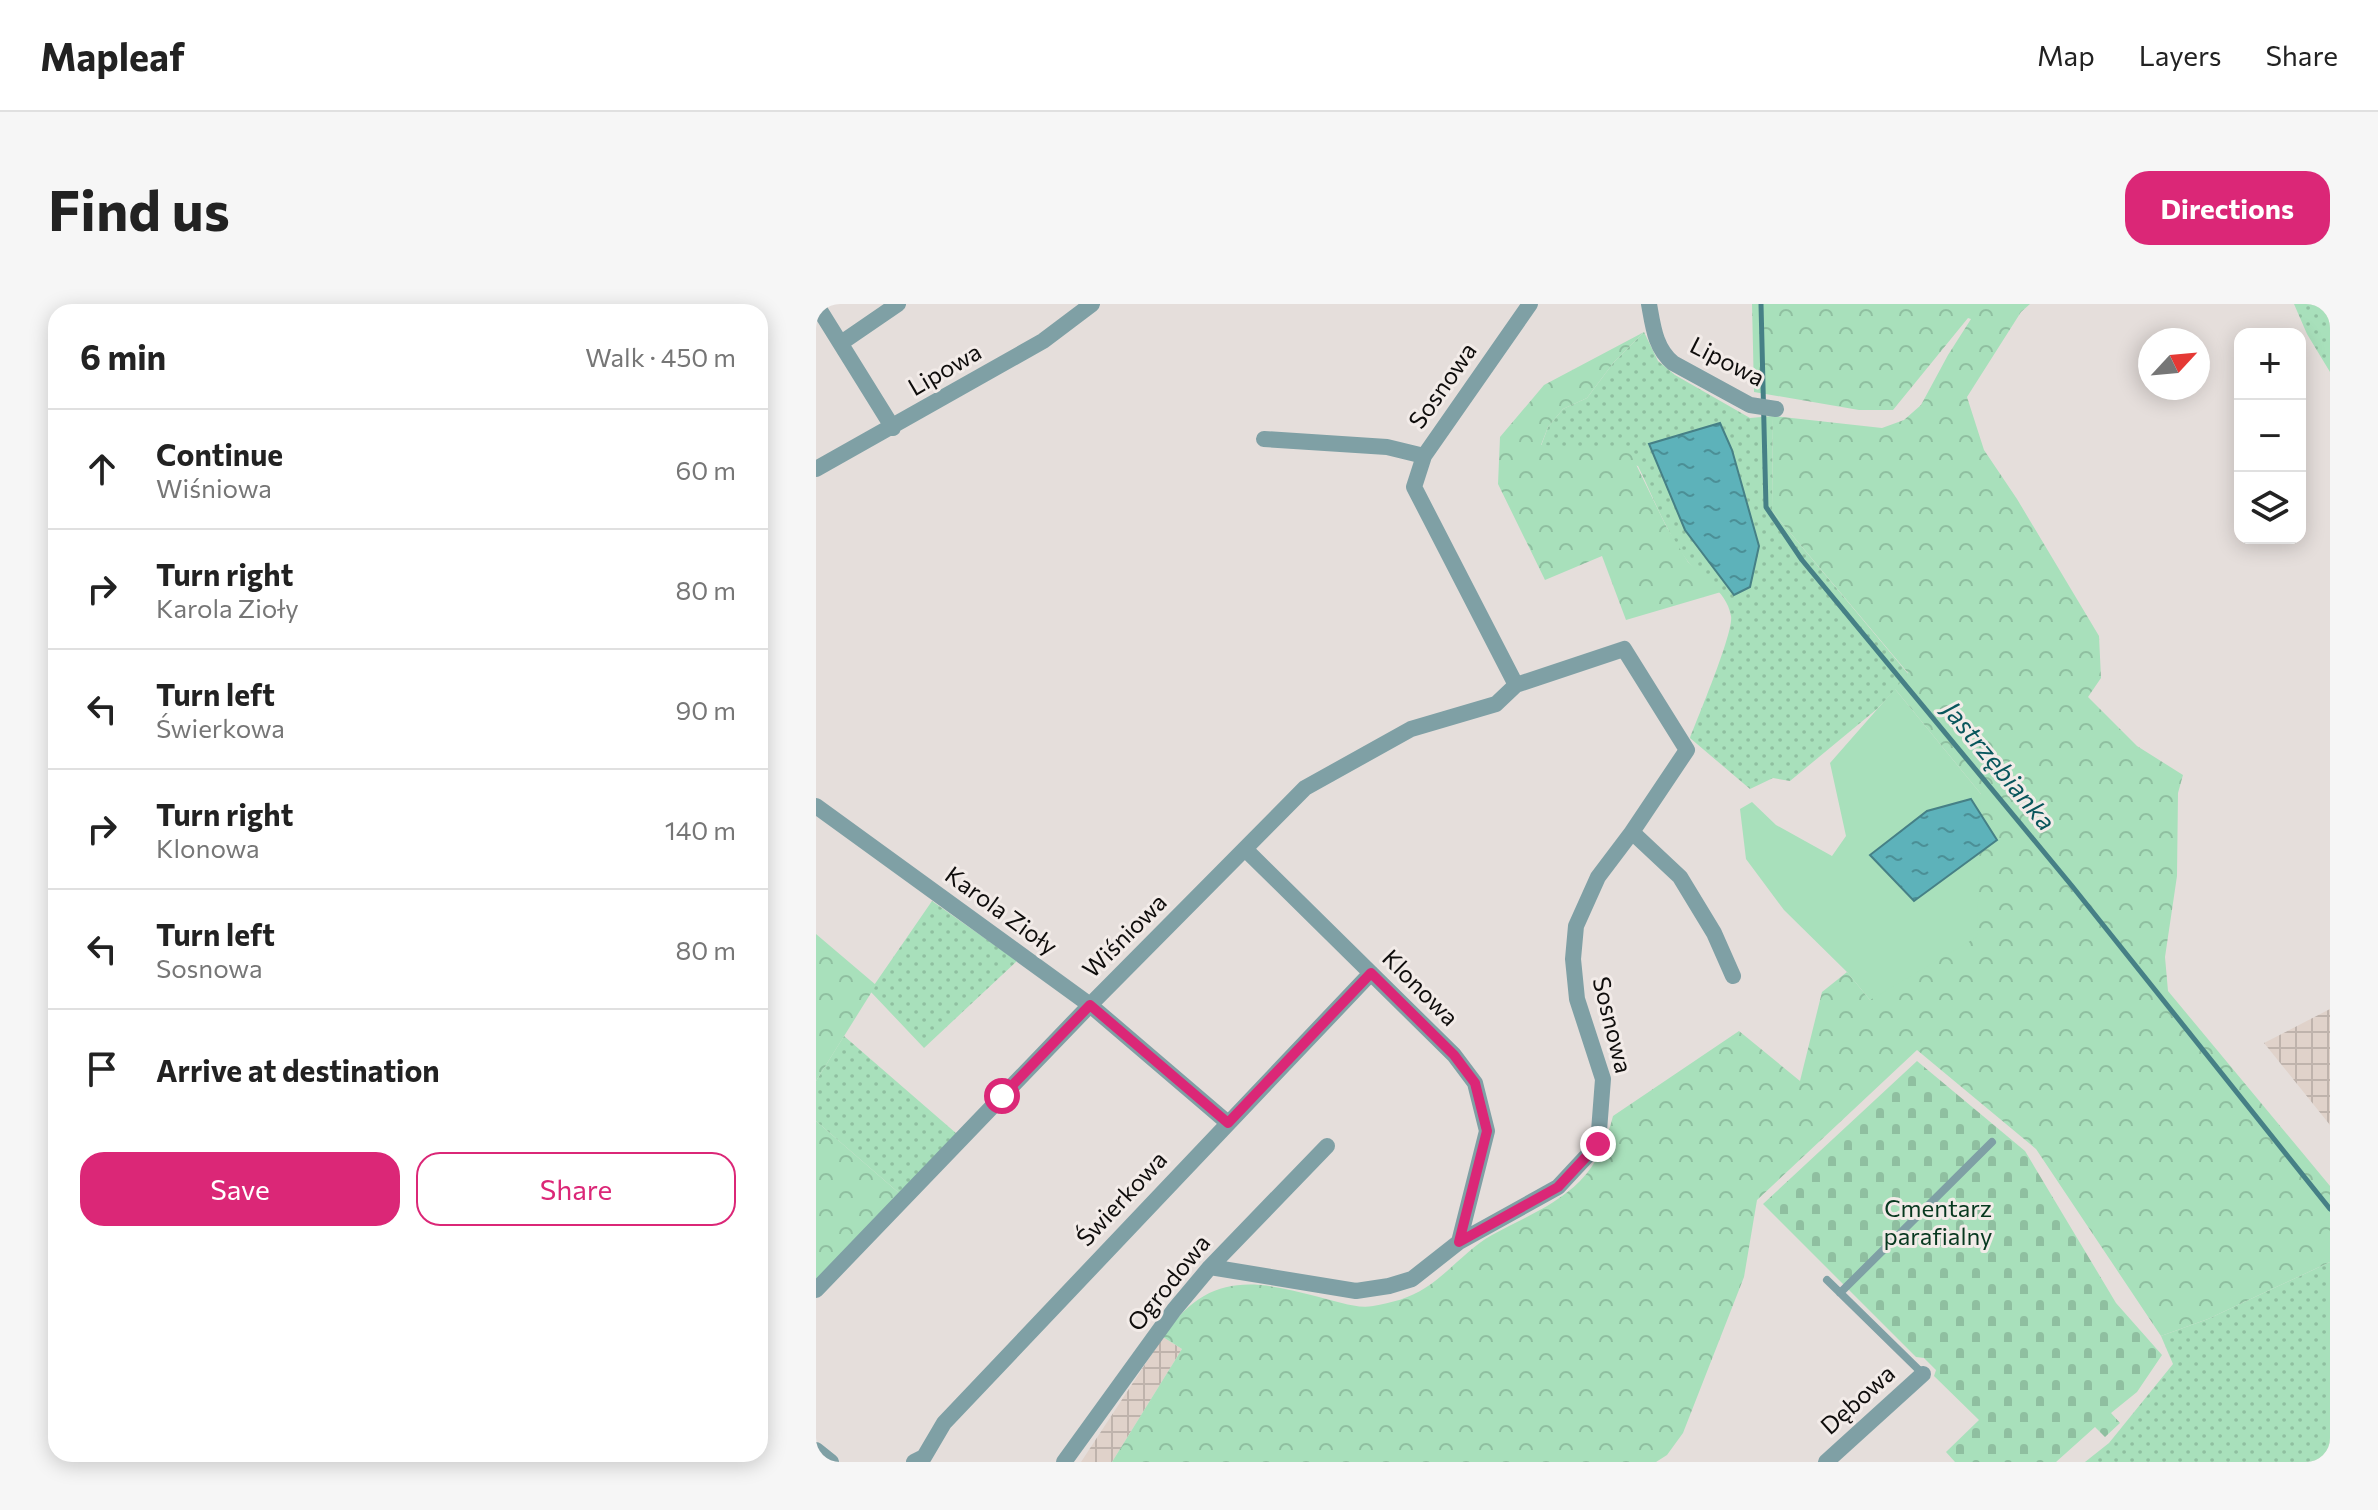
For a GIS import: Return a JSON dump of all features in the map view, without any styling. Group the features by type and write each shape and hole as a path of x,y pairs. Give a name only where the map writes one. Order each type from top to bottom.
{"street":[{"path":"816,304 893,428"},
{"path":"841,343 898,304"},
{"name":"Lipowa","path":"816,469 1043,341 1092,304"},
{"name":"Sosnowa","path":"1210,1267 1356,1291 1412,1279 1459,1242 1558,1187 1598,1144 1603,1079 1577,999 1573,959 1576,926 1598,877 1687,750 1624,649 1516,685 1414,487 1424,456 1530,304"},
{"name":"Lipowa","path":"1649,304 1663,355 1750,405 1776,409"},
{"name":"Sosnowa","path":"1264,439 1387,447 1424,456"},
{"name":"Wiśniowa","path":"816,1290 1090,1005 1305,788 1411,729 1496,704 1516,685"},
{"name":"Karola Zioły","path":"816,806 1090,1005 1228,1123"},
{"path":"1632,832 1680,877 1714,933 1733,976"},
{"name":"Klonowa","path":"1245,849 1454,1055 1475,1083 1487,1131 1459,1242"},
{"name":"Świerkowa","path":"922,1460 944,1423 1371,973"},
{"name":"Ogrodowa","path":"1064,1462 1174,1310 1210,1267 1327,1146"},
{"name":"Dębowa","path":"1826,1462 1923,1374"},
{"path":"816,1450 831,1462"}],"lane":[{"path":"1840,1293 1992,1142"},
{"path":"1827,1280 1923,1374"}],"shaded area":[{"path":"2330,1009 2330,1125 2264,1043"},
{"path":"1163,1337 1182,1349 1112,1462 1081,1462"}],"green space":[{"path":"1752,304 2030,304 2021,312 1967,397 1984,450 2099,636 2101,678 2088,697 2137,746 2183,775 2178,793 2177,876 2165,957 2168,991 2330,1186 2330,1262 2208,1319 2161,1336 2036,1149 1917,1050 1757,1200 1744,1277 1683,1433 1667,1455 1656,1462 1112,1462 1182,1349 1163,1337 1197,1301 1214,1291 1252,1285 1360,1306 1373,1306 1413,1295 1434,1282 1483,1241 1570,1190 1597,1159 1613,1116 1739,1031 1800,1081 1822,992 1847,972 1870,1000 1981,794 1895,689 1908,673 1772,511 1773,416 1882,428 1904,420 1921,405 1971,319 1968,318 1893,410 1859,410 1754,392"},
{"path":"2294,304 2330,304 2330,372 2306,328"},
{"path":"1644,332 1658,361 1675,375 1750,418 1773,416 1772,511 1909,675 1877,709 1790,781 1773,778 1750,789 1690,738 1721,656 1731,616 1724,598 1679,548 1638,466 1541,446 1548,427 1563,409 1587,398 1614,362"},
{"path":"1644,332 1614,362 1587,398 1563,409 1548,427 1541,445 1629,450 1666,526 1688,562 1721,592 1626,620 1602,556 1545,580 1498,484 1500,437 1544,385"},
{"path":"1895,689 1981,794 1977,937 1870,1000 1847,972 1784,910 1746,859 1740,809 1752,802 1776,825 1832,856 1846,836 1830,763"},
{"path":"932,901 1017,961 924,1048 870,991"},
{"path":"816,934 876,985 816,1081"},
{"path":"844,1036 957,1134 899,1193 816,1121 816,1081"},
{"name":"Cmentarz parafialny","path":"1917,1061 2025,1151 2116,1303 2162,1355 2137,1392 2111,1413 2120,1423 2105,1437 2095,1427 2056,1462 1955,1462 1946,1452 1979,1420 1934,1376 1936,1370 1924,1358 1916,1357 1763,1204"},
{"path":"816,1121 899,1193 816,1282"},
{"path":"2330,1262 2330,1462 2085,1462 2109,1443 2173,1364 2161,1336 2208,1319"}],"water":[{"path":"1720,423 1732,450 1759,546 1750,587 1734,595 1685,530 1649,444"},
{"path":"1971,799 1997,840 1914,901 1870,855 1927,811"}],"waterway":[{"name":"Jastrzębianka","path":"1761,304 1766,507 1802,560 2072,886 2330,1209"}],"route":[{"path":"1002,1096 1090,1005 1228,1123 1371,973 1454,1055 1475,1083 1487,1131 1459,1242 1558,1187 1598,1144"}]}
